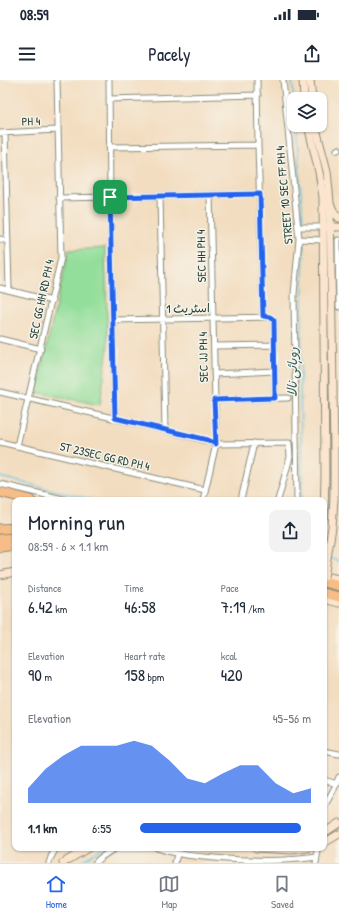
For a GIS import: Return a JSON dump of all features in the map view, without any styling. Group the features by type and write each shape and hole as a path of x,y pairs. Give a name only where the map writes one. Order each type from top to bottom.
{"highway":[{"path":"0,492 19,497"},
{"path":"0,529 12,528"},
{"path":"0,539 12,538"},
{"path":"0,547 12,545"},
{"path":"327,583 339,586"},
{"path":"327,594 339,597"}],"main road":[{"path":"303,80 304,92"},
{"path":"310,80 311,92"},
{"path":"310,132 319,172 322,197 325,497"},
{"path":"317,132 327,171 331,227 336,240 334,499 332,527 327,558"},
{"path":"330,202 334,212 339,218"},
{"path":"322,227 339,227"},
{"path":"322,240 336,240"},
{"path":"0,575 12,573"},
{"path":"327,577 339,579"},
{"path":"327,600 339,603"},
{"path":"327,831 339,823"},
{"path":"327,841 339,834"},
{"path":"63,863 83,851"}],"street":[{"name":"SEC GG HH RD PH 4","path":"17,446 41,349 61,258 57,80"},
{"path":"109,80 115,418"},
{"path":"257,80 263,316 270,317 274,320 275,398"},
{"name":"STREET 10 SEC FF PH 4","path":"283,80 300,239 294,294 297,497"},
{"path":"109,99 258,95"},
{"name":"PH 4","path":"3,133 12,131 58,130"},
{"path":"3,133 7,188 9,290"},
{"path":"110,147 258,145"},
{"path":"0,186 7,188"},
{"path":"59,198 260,194"},
{"name":"SEC HH PH 4","path":"210,195 213,317"},
{"path":"160,196 165,430"},
{"path":"299,227 322,227"},
{"path":"0,239 8,241"},
{"path":"300,239 322,240"},
{"path":"336,240 339,307"},
{"path":"0,288 52,301"},
{"name":"اسٹریٹ 1","path":"113,320 263,316"},
{"name":"SEC JJ PH 4","path":"204,497 216,444 213,317"},
{"path":"0,339 41,349"},
{"path":"214,346 274,345"},
{"path":"214,374 275,372"},
{"path":"0,392 208,440 216,444 289,442 290,457 279,497"},
{"path":"214,400 288,398"},
{"name":"ST 23SEC GG RD PH 4","path":"0,442 205,490"},
{"path":"243,497 254,444"},
{"path":"0,484 54,497"},
{"path":"327,752 339,754"},
{"path":"327,802 337,784 339,776"},
{"path":"327,781 337,784"},
{"path":"49,863 54,851"},
{"path":"95,863 110,851"},
{"path":"166,851 177,854 248,861 316,860"},
{"path":"175,863 177,854"}],"green space":[{"path":"105,248 108,347 100,405 36,392 69,250"}],"waterway":[{"name":"روہائی نالا","path":"292,80 293,92"},
{"name":"روہائی نالا","path":"297,132 303,222"},
{"name":"روہائی نالا","path":"302,497 300,386 304,244"},
{"path":"0,477 81,497"},
{"path":"329,558 339,561"},
{"name":"روہائی نالا","path":"78,863 99,851"}],"route":[{"path":"260,194 263,316 270,317 274,320 275,398 214,400 216,444 208,440 115,418 110,197 260,194"}]}
